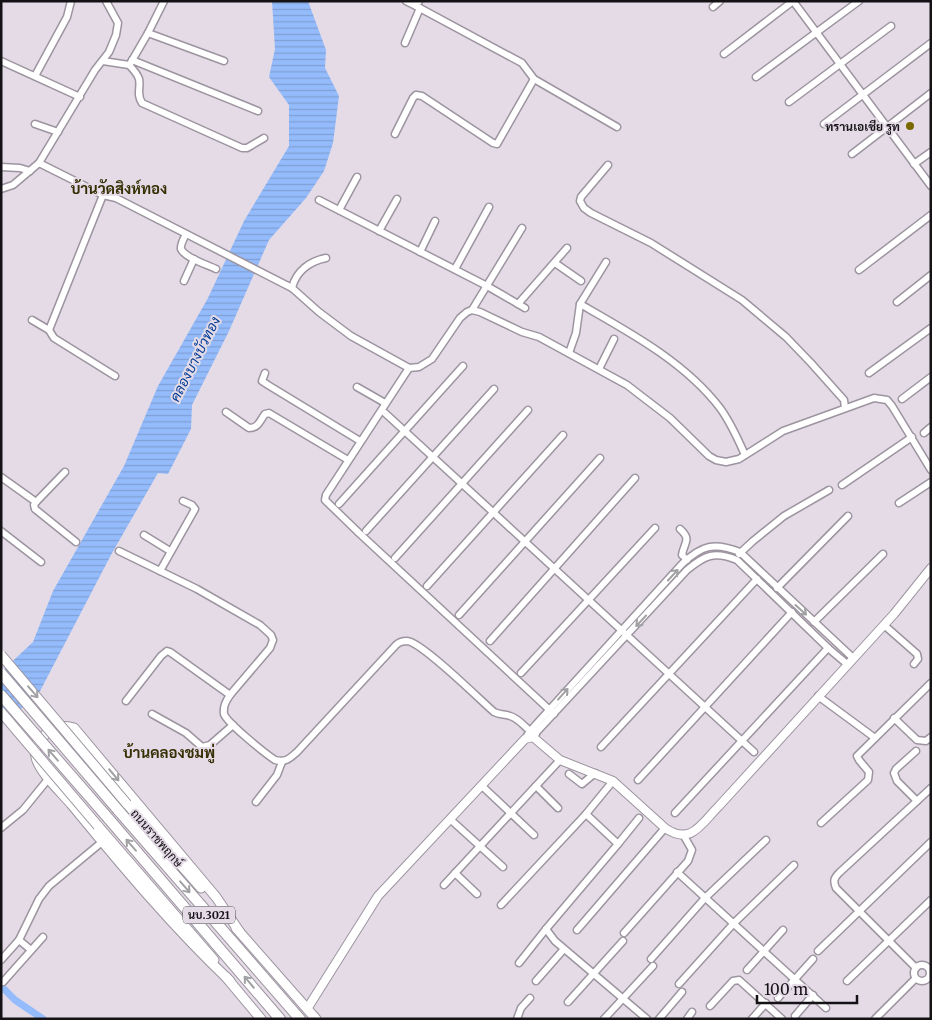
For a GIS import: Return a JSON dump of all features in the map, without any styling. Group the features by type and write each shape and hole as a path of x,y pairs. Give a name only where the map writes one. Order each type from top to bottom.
{"main road":[{"name":"ถนนราชพฤกษ์","path":"1,655 123,807 300,1019"},
{"name":"ถนนราชพฤกษ์","path":"1,673 239,931 316,1019"},
{"name":"ถนนราชพฤกษ์","path":"1,695 280,1019"},
{"name":"นบ.3021","path":"1,712 207,951 261,1019"},
{"path":"230,981 204,956 102,842 49,778 39,765 36,757 35,749 38,741 61,726 65,725 74,728 216,897 239,931"}],"street":[{"path":"35,76 67,17 71,1"},
{"path":"1,189 13,185 39,163 95,70 112,46 118,23 106,1"},
{"path":"130,63 164,1"},
{"path":"406,1 418,5 522,63 534,79 617,127"},
{"path":"713,6 720,1"},
{"path":"724,54 793,1 931,186"},
{"path":"756,77 859,1"},
{"path":"405,43 418,5"},
{"path":"789,102 891,26"},
{"path":"148,33 224,61"},
{"path":"824,124 931,43"},
{"path":"1,61 80,97"},
{"path":"103,61 130,63 258,112"},
{"path":"130,63 139,78 138,93 142,103 242,148 247,148 264,138"},
{"path":"396,134 416,95 422,96 497,144 534,79"},
{"path":"852,154 931,93"},
{"path":"35,124 58,132"},
{"path":"914,164 931,152"},
{"path":"39,163 104,195 116,198 292,288 319,312 351,336 409,368 419,367 432,359 460,318 472,310 522,228"},
{"path":"608,165 581,197 580,201 584,208 651,242 742,300 766,319 804,356 844,400 846,408"},
{"path":"1,167 20,168 30,171"},
{"path":"339,210 357,177"},
{"path":"48,330 104,195"},
{"path":"379,231 397,199"},
{"path":"319,200 487,286 522,306 554,263 568,248"},
{"path":"454,269 489,206"},
{"path":"859,270 931,215"},
{"path":"420,252 435,221"},
{"path":"186,234 181,246 182,250 194,259 216,269"},
{"path":"292,288 299,272 315,260 326,258"},
{"path":"184,281 194,259"},
{"path":"569,353 576,333 580,304 606,262"},
{"path":"554,263 581,281"},
{"path":"897,302 931,275"},
{"path":"580,304 646,342 692,379 720,408 746,455"},
{"path":"472,310 522,332 540,337 599,368 644,397 716,460 726,462 746,455 783,430 874,398 887,400 892,406 931,470"},
{"path":"32,320 48,330 54,338 116,376"},
{"path":"869,373 931,328"},
{"path":"599,368 614,339"},
{"path":"339,504 463,366"},
{"path":"409,368 360,440 326,495 325,500 532,696 552,712"},
{"path":"265,373 262,381 360,440"},
{"path":"902,399 931,377"},
{"path":"357,387 385,403"},
{"path":"366,531 494,389"},
{"path":"395,558 528,410"},
{"path":"226,412 249,428 258,426 265,414 269,413 348,460"},
{"path":"385,414 754,752"},
{"path":"924,433 931,427"},
{"path":"428,586 563,435"},
{"path":"842,485 912,437"},
{"path":"460,615 600,458"},
{"path":"65,472 34,505 35,509 76,542"},
{"path":"1,477 36,502"},
{"path":"490,641 635,478"},
{"path":"899,503 931,482"},
{"path":"737,560 740,552 784,516 829,490"},
{"path":"160,571 195,510 192,505 183,501"},
{"path":"778,588 848,516"},
{"path":"521,673 655,528"},
{"path":"680,530 686,535 687,539 682,555 687,560"},
{"path":"1,531 41,562"},
{"path":"144,535 170,551"},
{"path":"552,712 621,630 687,560 695,552 711,546 730,548 740,552 814,622 850,661"},
{"path":"119,551 197,589 260,625 271,635 273,640 270,648 224,704 226,718 270,756 282,762 288,760 396,645 406,641 413,643 434,658 494,712 501,716 511,716 560,760 613,781 665,828 674,834 684,836 696,830 884,626 931,568"},
{"path":"814,622 883,554"},
{"path":"307,1009 378,896 552,712 628,635 687,570 699,560 712,555 724,555 737,560 828,648 850,661"},
{"path":"601,747 757,579"},
{"path":"638,780 792,612"},
{"path":"884,626 917,654 918,659 914,664"},
{"path":"675,814 828,648"},
{"path":"126,701 161,656 167,652 170,652 230,695"},
{"path":"821,823 868,780 869,772 858,760 858,756 931,682"},
{"path":"818,696 875,738"},
{"path":"152,714 186,733 202,747 210,745 233,725"},
{"path":"894,718 918,740 926,740 931,737"},
{"path":"916,752 896,769 894,773 897,780 917,801"},
{"path":"444,885 560,760"},
{"path":"256,802 277,775 282,762"},
{"path":"569,774 582,784 595,773"},
{"path":"1,828 23,810 49,778"},
{"path":"501,905 586,814 613,781"},
{"path":"482,786 534,835"},
{"path":"536,786 558,808"},
{"path":"916,968 836,888 834,878 931,788"},
{"path":"586,814 618,844"},
{"path":"519,963 640,818"},
{"path":"451,820 503,867"},
{"path":"577,930 665,828"},
{"path":"624,933 692,855 692,850 684,836"},
{"path":"604,1019 705,898 766,840"},
{"path":"1,960 19,940 39,900 50,886 102,842"},
{"path":"818,951 931,842"},
{"path":"679,984 734,923 794,865"},
{"path":"677,872 826,1008"},
{"path":"455,873 477,894"},
{"path":"847,981 931,900"},
{"path":"546,929 555,941 647,1019"},
{"path":"747,970 783,930"},
{"path":"3,982 44,937"},
{"path":"19,940 31,950"},
{"path":"568,1002 623,941"},
{"path":"536,981 564,949"},
{"path":"778,998 813,959"},
{"path":"921,965 929,965 929,980 915,979 914,973 916,968 921,965"},
{"path":"875,1019 915,979"},
{"path":"710,1006 736,980 743,982 782,1019"},
{"path":"659,1019 682,992"},
{"path":"795,1016 813,995"},
{"path":"517,1019 521,1008 530,998"},
{"path":"752,1019 766,1003"},
{"path":"687,1019 692,1012"}],"water":[{"name":"คลองบางบัวทอง","path":"272,1 308,1 326,50 325,68 339,96 333,143 324,171 306,198 269,240 229,331 192,405 191,429 168,474 158,473 112,553 38,695 1,725 1,672 33,642 53,591 124,466 158,386 208,298 244,221 289,146 289,105 269,77 275,49"}],"waterway":[{"path":"1,986 15,1000 43,1019"}],"place":[{"name":"ทรานเอเชีย รูท","path":"910,126"}],"district":[{"name":"บ้านวัดสิงห์ทอง","path":"119,188"},
{"name":"บ้านคลองชมพู่","path":"169,752"}]}
